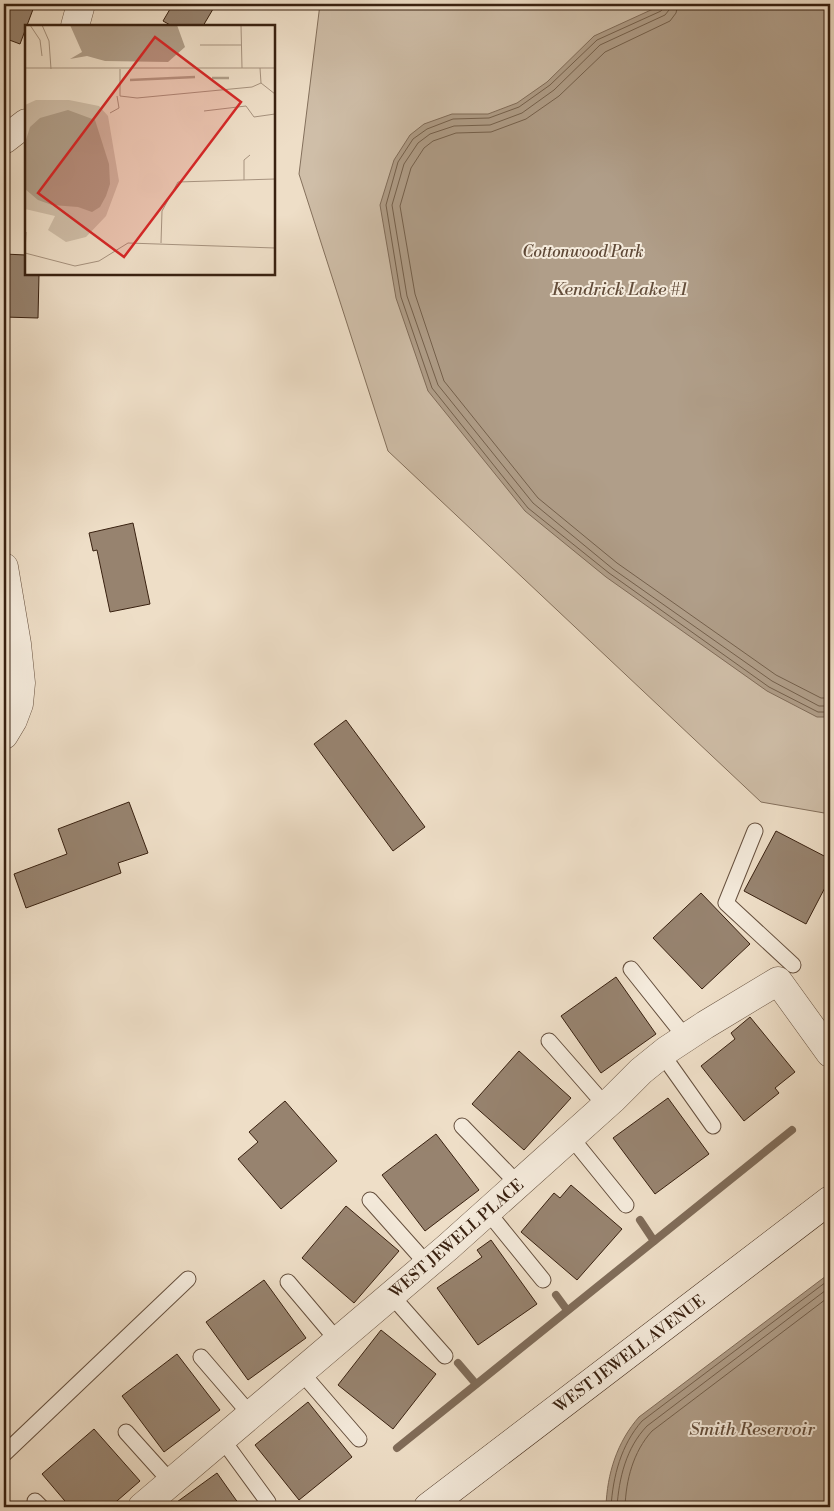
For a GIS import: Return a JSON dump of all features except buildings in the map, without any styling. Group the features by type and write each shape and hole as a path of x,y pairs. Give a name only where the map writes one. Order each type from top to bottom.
{"street":[{"path":"76,25 81,4"},
{"path":"4,140 25,123"},
{"path":"4,567 17,644 21,683 19,704 13,720 4,735"},
{"path":"786,973 830,1053"},
{"name":"WEST JEWELL PLACE","path":"142,1507 427,1264 641,1071 662,1054 786,973"},
{"name":"WEST JEWELL AVENUE","path":"428,1507 830,1200"}],"lane":[{"path":"755,831 726,903 786,973"},
{"path":"631,969 686,1038"},
{"path":"549,1041 605,1105"},
{"path":"662,1054 713,1126"},
{"path":"462,1126 518,1183"},
{"path":"570,1136 626,1205"},
{"path":"370,1200 427,1264"},
{"path":"487,1211 543,1280"},
{"path":"4,1454 188,1279"},
{"path":"288,1282 337,1340"},
{"path":"391,1295 445,1356"},
{"path":"201,1357 250,1414"},
{"path":"301,1372 359,1439"},
{"path":"126,1432 171,1482"},
{"path":"222,1438 268,1502"}],"green space":[{"name":"Kendrick Lake #1","path":"320,4 830,4 830,814 761,802 388,451 299,174"}],"water":[{"name":"Kendrick Lake #1","path":"664,4 830,4 830,717 817,717 767,691 606,577 525,511 428,391 396,298 380,205 394,160 410,135 424,124 452,114 488,114 517,103 547,82 594,36"},
{"name":"Smith Reservoir","path":"830,1273 830,1507 606,1507 608,1483 619,1448 639,1417"}],"waterway":[{"path":"397,1448 792,1130"},
{"path":"640,1220 654,1241"},
{"path":"556,1295 567,1310"},
{"path":"458,1363 476,1384"}],"park label":[{"name":"Cottonwood Park","path":"583,251"}]}
